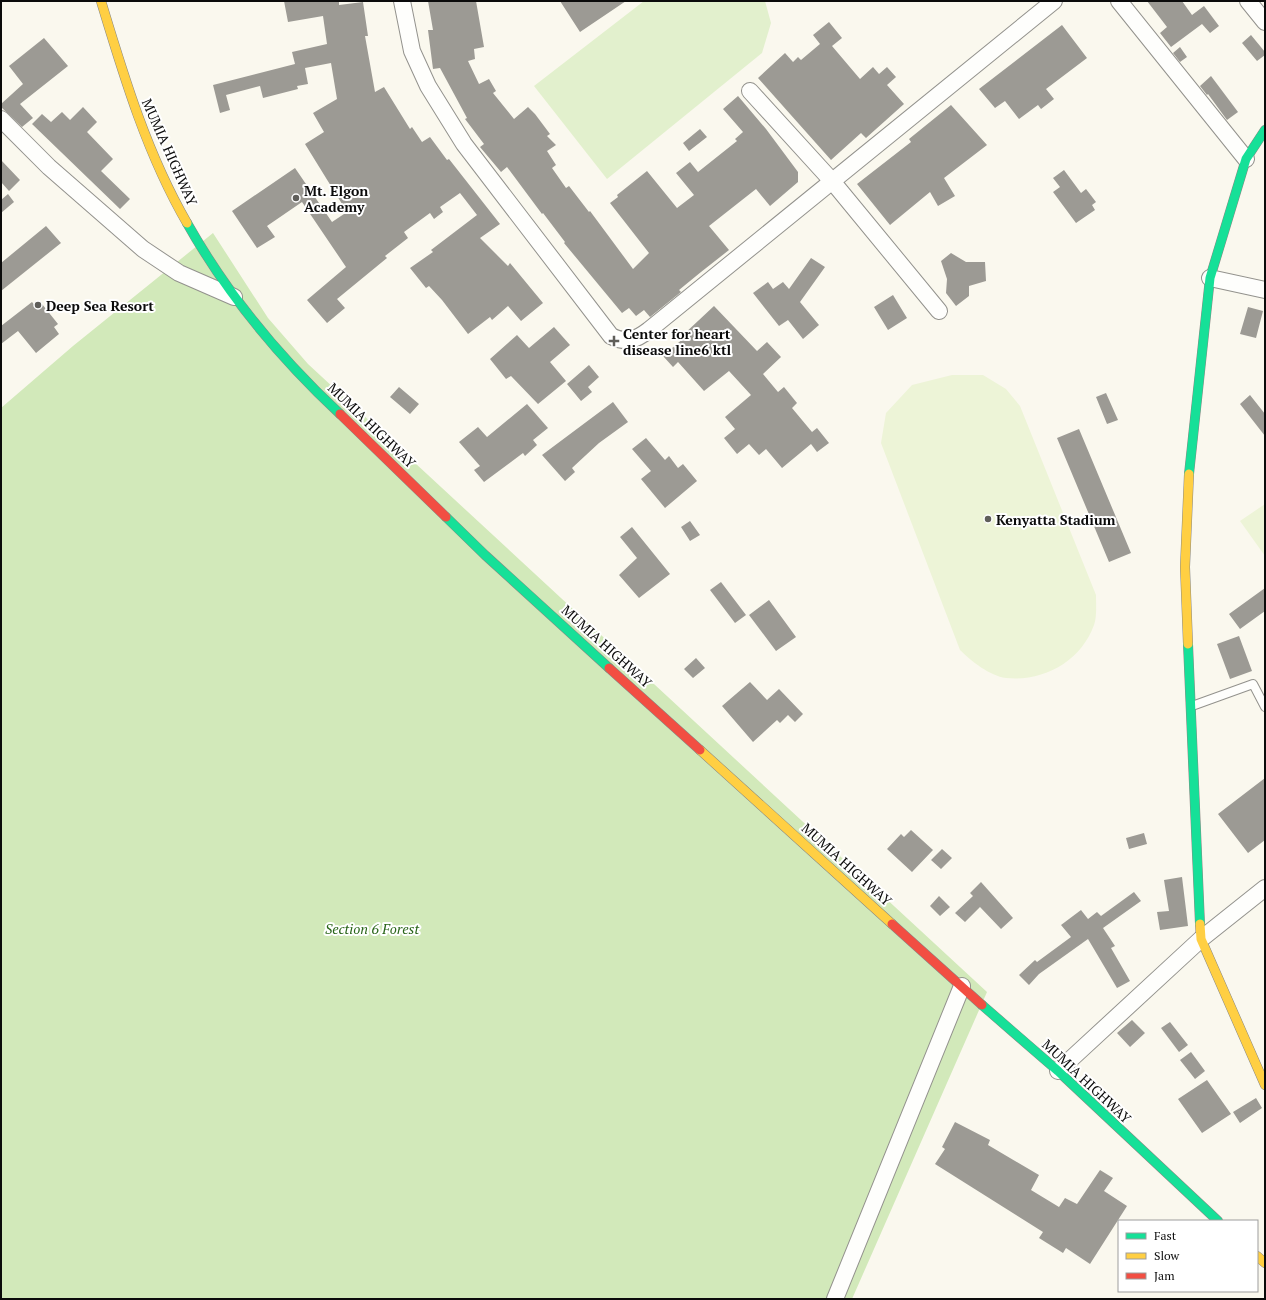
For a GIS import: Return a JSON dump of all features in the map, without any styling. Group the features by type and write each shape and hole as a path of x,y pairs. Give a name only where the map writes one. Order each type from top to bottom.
{"main road":[{"name":"MUMIA HIGHWAY","path":"101,1 127,88 170,192 205,255 234,297 304,380 374,445 485,555 1058,1071 1217,1220"},
{"path":"1265,130 1259,136 1246,159 1210,278 1187,495 1185,568 1189,707 1201,939 1265,1085"}],"street":[{"path":"402,1 412,50 428,86 464,144 611,336 620,341 629,342 639,338 1054,1"},
{"path":"1119,1 1246,159"},
{"path":"1248,1 1265,22"},
{"path":"750,92 832,181 939,311"},
{"path":"1,119 49,168 143,249 179,273 234,297"},
{"path":"1210,278 1265,290"},
{"path":"1058,1071 1201,939 1265,888"},
{"path":"835,1299 962,986"}],"lane":[{"path":"1189,707 1253,684 1265,707"}],"green space":[{"path":"644,1 765,1 771,23 762,53 607,179 534,86"},
{"name":"Section 6 Forest","path":"213,233 268,318 308,364 987,992 852,1299 1,1299 1,408 73,346"},
{"name":"Kenyatta Stadium","path":"952,375 983,375 1006,389 1020,406 1096,595 1095,622 1088,638 1080,649 1070,659 1059,666 1034,676 1020,678 1000,677 981,667 960,650 881,443 886,413 912,385"},
{"path":"1265,504 1265,556 1240,521"}],"building":[{"path":"284,1 339,1 339,5 363,2 368,36 365,36 375,92 384,87 410,129 412,127 422,142 430,137 500,224 480,238 508,266 510,263 543,303 521,321 508,306 492,320 490,317 468,334 442,300 429,286 426,288 410,268 433,252 431,250 477,215 460,193 440,207 443,212 434,219 430,213 404,232 408,238 385,256 387,258 337,299 345,308 327,323 307,300 346,267 302,202 267,226 275,237 257,248 232,211 295,168 332,222 347,212 305,144 324,132 313,113 337,99 331,63 305,68 308,84 297,86 298,89 263,98 260,86 226,95 230,110 220,113 213,85 295,64 292,52 327,44 323,16 288,22"},
{"path":"428,1 476,1 484,47 474,49 475,59 468,61 479,84 489,79 496,91 493,93 514,119 528,107 535,114 550,134 547,136 556,145 547,151 556,165 552,168 566,188 569,186 589,212 590,211 633,269 649,253 610,203 618,197 617,195 647,171 677,208 694,195 676,173 690,162 698,172 737,141 735,139 743,132 723,109 738,96 766,129 798,172 798,182 770,206 756,189 709,226 729,250 679,290 681,292 650,317 644,310 636,316 629,308 622,313 564,243 565,242 507,167 501,172 480,147 484,144 465,119 467,118 440,68 433,69 428,30 433,30"},
{"path":"560,1 626,1 580,32"},
{"path":"1147,1 1182,1 1192,15 1204,6 1219,26 1210,33 1202,24 1171,47 1160,33 1167,27"},
{"path":"829,22 842,38 832,46 860,79 873,67 879,74 887,67 896,77 887,85 904,104 866,138 861,133 831,160 758,78 785,53 793,62 798,57 801,60 820,44 813,35"},
{"path":"1062,25 1087,58 1046,89 1054,99 1041,109 1038,105 1019,119 1005,101 995,108 979,89"},
{"path":"1251,35 1265,52 1265,55 1257,61 1242,43"},
{"path":"44,38 68,66 20,104 33,118 22,127 1,107 1,104 23,84 9,66"},
{"path":"1180,47 1187,57 1180,62 1173,53"},
{"path":"1211,76 1238,112 1227,120 1208,94 1207,95 1200,86"},
{"path":"951,105 987,145 944,178 955,196 938,206 930,192 890,225 857,184 911,142 909,139"},
{"path":"83,107 97,122 87,132 113,159 101,171 130,199 120,209 32,124 42,114 51,122 62,112 70,120"},
{"path":"700,129 707,137 689,151 683,143"},
{"path":"1,160 20,180 9,191 1,182"},
{"path":"1064,170 1081,193 1086,189 1096,202 1092,205 1095,210 1076,223 1053,192 1060,187 1053,178"},
{"path":"8,194 14,202 1,213 1,200"},
{"path":"46,226 61,243 1,291 1,263"},
{"path":"951,253 966,262 985,262 986,281 969,286 969,296 956,306 946,293 947,279 941,261"},
{"path":"811,258 825,267 800,302 819,325 803,339 788,320 779,326 753,293 768,282 773,289 783,282 789,289"},
{"path":"893,295 907,318 888,330 874,307"},
{"path":"32,302 37,308 42,304 58,324 54,327 59,334 36,353 18,331 1,344 1,326"},
{"path":"714,306 757,351 767,342 781,357 763,374 778,392 784,387 797,403 792,408 812,432 817,428 829,443 817,452 811,444 782,468 766,449 759,455 749,444 737,454 724,438 735,429 725,417 751,395 729,371 704,391 678,362 673,367 663,356 685,337 683,335"},
{"path":"1248,307 1263,311 1256,338 1240,334"},
{"path":"554,327 570,345 550,362 566,381 538,404 511,376 506,379 490,359 517,335 529,348"},
{"path":"589,365 599,377 588,387 592,392 581,401 567,384"},
{"path":"399,387 419,404 410,414 390,397"},
{"path":"1106,393 1118,420 1107,424 1096,397"},
{"path":"1250,395 1265,414 1265,436 1240,404"},
{"path":"613,402 628,422 599,443 572,468 575,472 565,481 542,455"},
{"path":"527,404 548,428 533,440 537,445 525,456 523,453 484,482 474,470 480,466 459,442 478,427 487,437"},
{"path":"1079,429 1131,553 1109,562 1057,438"},
{"path":"646,438 665,460 669,456 678,468 683,464 697,481 665,508 641,479 651,471 632,449"},
{"path":"690,521 700,535 690,541 681,527"},
{"path":"632,527 670,574 639,598 619,575 637,558 620,537"},
{"path":"721,582 746,615 735,623 710,590"},
{"path":"1265,588 1265,611 1240,629 1229,614"},
{"path":"769,600 796,637 776,651 749,615"},
{"path":"1239,636 1252,671 1230,679 1217,644"},
{"path":"696,658 705,668 693,678 684,669"},
{"path":"750,682 767,700 779,689 803,714 795,722 788,715 780,723 777,720 753,742 722,706"},
{"path":"1265,778 1265,840 1248,853 1218,814"},
{"path":"911,830 933,850 912,872 887,849 901,834 904,837"},
{"path":"1144,833 1147,844 1129,849 1126,838"},
{"path":"942,849 952,858 941,869 931,860"},
{"path":"1182,877 1188,926 1160,930 1157,912 1169,911 1164,880"},
{"path":"981,882 1013,918 1001,929 980,907 965,922 955,913 973,896 970,893"},
{"path":"1134,892 1141,901 1103,928 1115,946 1111,948 1130,981 1117,988 1088,939 1039,974 1029,985 1019,975 1035,960 1037,962 1071,937 1061,925 1081,910 1088,919 1097,912 1101,916"},
{"path":"939,896 950,907 940,916 930,906"},
{"path":"1132,1020 1145,1033 1130,1047 1117,1033"},
{"path":"1170,1022 1188,1045 1179,1052 1161,1028"},
{"path":"1191,1052 1205,1071 1195,1079 1180,1060"},
{"path":"1207,1080 1231,1114 1202,1133 1178,1099"},
{"path":"1256,1098 1262,1108 1240,1123 1233,1112"},
{"path":"955,1122 990,1140 988,1145 1039,1175 1031,1190 1059,1207 1065,1198 1077,1204 1100,1170 1113,1178 1104,1191 1127,1206 1090,1264 1066,1248 1063,1253 1039,1238 1043,1232 935,1164 945,1149 942,1147"}],"traffic: fast":[{"path":"1189,474 1210,278 1246,159 1265,130"},
{"path":"187,223 219,275 256,324 296,371 340,414"},
{"path":"446,517 485,555 609,668"},
{"path":"1188,644 1200,924"},
{"path":"982,1005 1058,1071 1217,1220"}],"traffic: slow":[{"path":"101,1 128,86 148,142 160,170 187,223"},
{"path":"1188,644 1185,567 1189,474"},
{"path":"700,750 892,924"},
{"path":"1200,924 1201,939 1265,1085"},
{"path":"1258,1257 1265,1263"}],"traffic: jam":[{"path":"340,414 446,517"},
{"path":"609,668 700,750"},
{"path":"892,924 982,1005"}],"place":[{"name":"Mt. Elgon Academy","path":"296,198"},
{"name":"Deep Sea Resort","path":"38,305"},
{"name":"Center for heart disease line6 ktl","path":"614,341"},
{"name":"Kenyatta Stadium","path":"988,519"}]}
